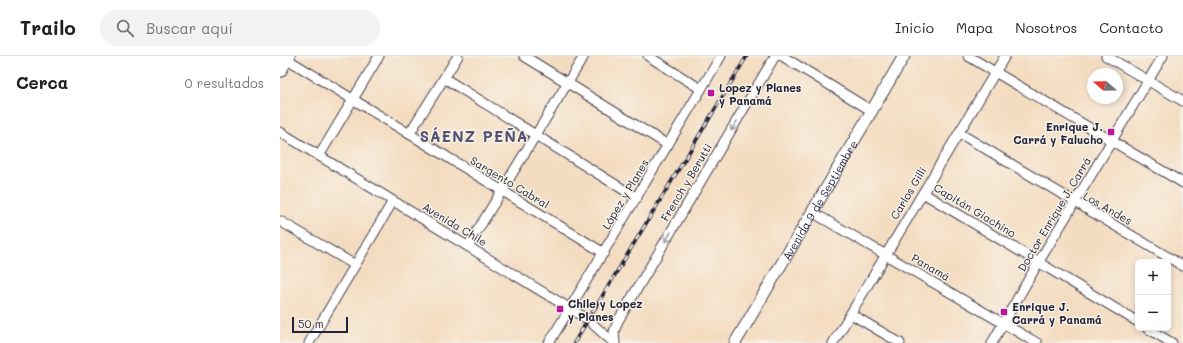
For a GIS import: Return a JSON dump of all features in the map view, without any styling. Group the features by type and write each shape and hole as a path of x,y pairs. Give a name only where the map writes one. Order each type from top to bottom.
{"main road":[{"path":"280,71 286,57"}],"street":[{"path":"319,156 379,56"},
{"path":"409,134 458,56"},
{"path":"524,56 668,145"},
{"path":"468,246 584,56"},
{"path":"648,56 701,89"},
{"name":"López y Planes","path":"549,343 721,56"},
{"name":"French y Berutti","path":"615,343 614,332 618,321 775,56"},
{"path":"782,56 872,111"},
{"name":"Avenida 9 de Septiembre","path":"735,343 904,56"},
{"path":"968,56 1183,183"},
{"name":"Carlos Gilli","path":"833,343 1004,56"},
{"path":"1106,56 1183,101"},
{"name":"Doctor Enrique J. Carrá","path":"992,343 1038,263 1163,56"},
{"name":"Sargento Cabral","path":"286,57 353,100 604,253"},
{"path":"444,78 637,198"},
{"name":"Avenida Chile","path":"280,132 587,319 615,343"},
{"name":"Los Andes","path":"959,133 1183,266"},
{"name":"Capitán Giachino","path":"923,193 1135,320"},
{"path":"308,343 393,201"},
{"name":"Panamá","path":"812,212 1037,343"},
{"path":"280,221 355,265"},
{"path":"851,314 900,343"},
{"path":"601,330 618,321"},
{"path":"1152,331 1172,343"}],"railway":[{"path":"574,343 747,56"}],"place":[{"name":"Lopez y Planes y Panamá","path":"711,93"},
{"name":"Enrique J. Carrá y Falucho","path":"1111,132"},
{"name":"Chile y Lopez y Planes","path":"560,309"},
{"name":"Enrique J. Carrá y Panamá","path":"1004,312"}],"district":[{"name":"SÁENZ PEÑA","path":"474,136"}]}
